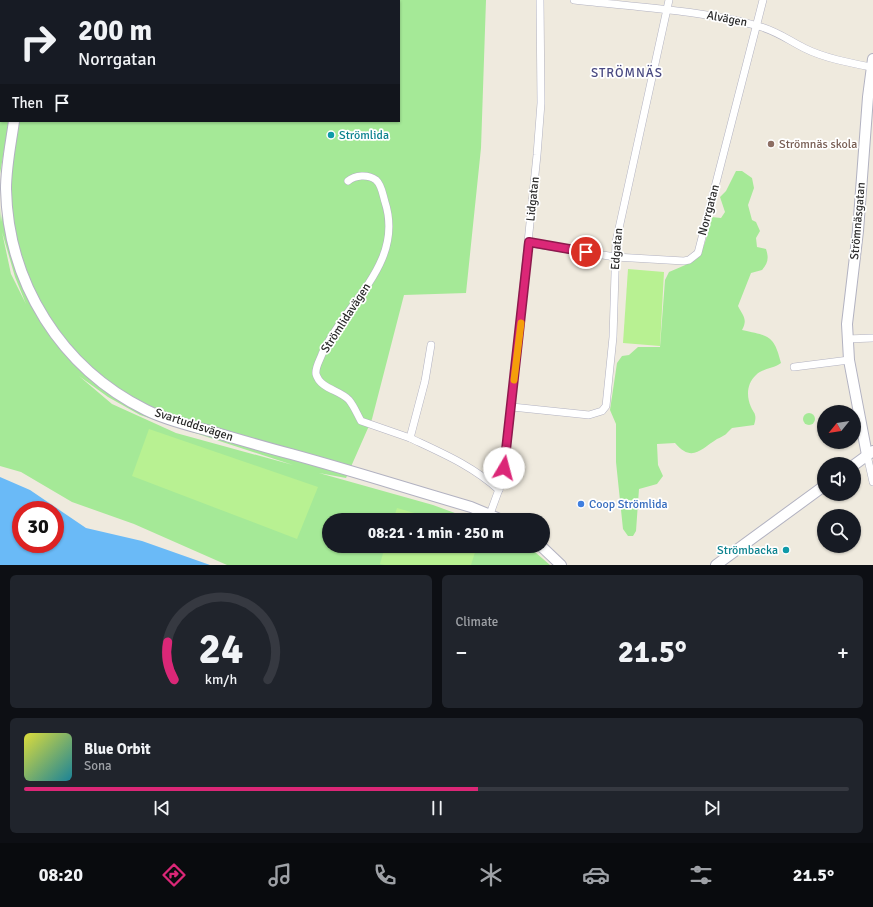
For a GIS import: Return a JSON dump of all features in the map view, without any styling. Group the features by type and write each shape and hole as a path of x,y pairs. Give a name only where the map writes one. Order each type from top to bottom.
{"street":[{"name":"Lidgatan","path":"490,513 499,490 506,456 529,242 541,103 540,0"},
{"name":"Alvägen","path":"574,0 695,14 757,25 783,35 805,49 846,62 872,63"},
{"name":"Edgatan","path":"512,407 589,415 602,411 606,406 614,337 615,256 620,219 670,0"},
{"name":"Norrgatan","path":"529,242 615,256 684,261 689,260 698,253 763,0"},
{"name":"Strömnäsgatan","path":"872,63 869,128 848,309 847,339 849,360 870,453 873,482"},
{"name":"Svartuddsvägen","path":"14,122 6,188 9,223 19,266 35,303 48,325 71,355 102,383 120,396 166,418 427,494 487,513"},
{"name":"Strömlidavägen","path":"348,181 352,178 362,176 376,180 380,185 387,209 389,226 387,246 383,260 373,278 325,348 317,365 316,374 320,381 326,386 342,394 349,400 361,421 410,438 452,457 482,475 499,490"},
{"path":"847,339 873,338"},
{"path":"410,438 426,381 431,345"},
{"path":"794,367 849,360"},
{"path":"861,460 870,453"},
{"path":"716,565 817,491"},
{"path":"548,553 561,565"}],"green space":[{"path":"400,0 486,0 481,148 466,293 404,295 372,419 346,478 319,473 433,505 455,513 322,513 322,553 536,553 550,565 227,565 134,524 72,502 21,472 0,466 0,208 1,222 14,122 400,122","holes":["2,232 15,277 26,304 11,274","79,376 108,397 140,415 293,465 176,433 112,404"]},
{"path":"0,122 9,122 0,174"},
{"path":"736,171 742,171 752,178 754,188 748,205 752,220 756,222 760,231 756,238 757,247 766,249 768,258 766,265 762,270 751,273 738,306 745,320 742,330 769,338 776,347 781,363 759,373 753,378 749,386 749,403 755,413 754,425 732,428 724,436 701,450 692,453 686,452 675,443 657,444 658,465 663,476 657,484 639,489 636,531 633,536 628,536 623,529 616,462 616,424 610,410 617,363 622,356 629,355 638,347 660,347 665,280 669,272 690,263 700,253 706,239 712,217 721,218 725,212 720,197 726,191"},
{"path":"628,269 664,272 660,346 623,343"},
{"path":"807,413 811,413 815,419 811,425 807,425 803,421 803,417"},
{"path":"149,429 318,487 297,539 132,476"},
{"path":"397,508 414,513 395,513"},
{"path":"383,553 475,553 471,565 380,564"}],"water":[{"path":"0,477 30,490 46,501 12,501 12,553 64,553 64,513 86,528 142,541 210,565 0,565"}],"slow traffic":[{"path":"514,380 521,323"}],"place":[{"name":"Strömlida","path":"331,135"},
{"name":"Strömnäs skola","path":"771,144"},
{"name":"Coop Strömlida","path":"581,504"},
{"name":"Strömbacka","path":"786,550"}],"district":[{"name":"STRÖMNÄS","path":"627,73"}],"route":[{"path":"504,468 529,242 586,252"}]}
